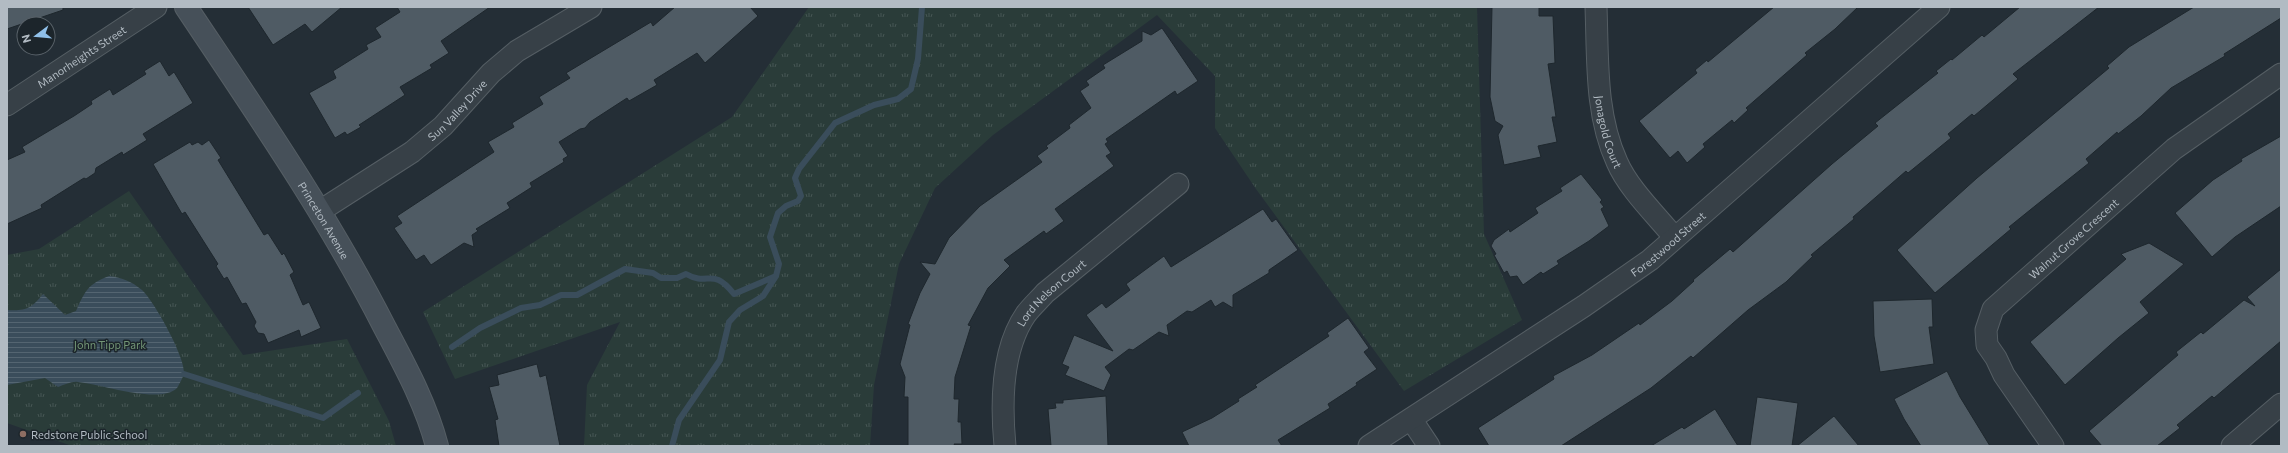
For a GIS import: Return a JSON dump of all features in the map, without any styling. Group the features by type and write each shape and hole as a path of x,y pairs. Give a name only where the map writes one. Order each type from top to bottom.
{"street":[{"name":"Manorheights Street","path":"7,105 156,7"},
{"name":"Princeton Avenue","path":"186,7 320,211 356,272 423,403 437,446"},
{"name":"Sun Valley Drive","path":"320,211 412,152 444,126 491,73 517,51 591,7"},
{"name":"Jonagold Court","path":"1596,7 1600,108 1608,138 1617,163 1629,182 1674,236"},
{"name":"Forestwood Street","path":"1369,446 1590,302 1650,260 1674,236 1939,7"},
{"name":"Walnut Grove Crescent","path":"2053,446 2004,375 1996,358 1987,345 1986,330 1993,309 2174,149 2281,74"},
{"name":"Lord Nelson Court","path":"1005,446 1002,411 1004,382 1009,356 1026,314 1046,293 1178,184"},
{"path":"2232,446 2281,404"},
{"path":"1411,419 1429,446"}],"green space":[{"path":"809,7 1477,7 1484,234 1522,320 1404,391 1256,189 1215,128 1215,76 1157,15 993,135 935,188 899,264 874,385 870,446 584,446 587,385 620,322 455,379 423,312 732,117"},
{"name":"John Tipp Park","path":"129,191 243,355 347,339 389,421 396,446 72,446 7,423 7,255 39,249"}],"water":[{"path":"109,276 127,280 142,290 161,317 175,343 183,366 184,374 177,388 169,393 158,395 144,394 78,382 58,387 45,378 7,385 7,310 28,308 43,294 65,315 76,311 85,293 92,285"}],"building":[{"path":"7,7 63,7 63,10 45,16 16,16 16,26 7,29"},
{"path":"248,7 342,7 312,32 305,24 273,45"},
{"path":"397,7 490,7 441,41 449,53 430,65 432,68 400,87 405,95 359,125 361,127 347,135 345,132 335,138 309,93 336,78 333,71 368,49 366,45 381,37 375,28 400,12"},
{"path":"675,7 750,7 758,16 705,63 697,53 654,80 657,85 629,101 627,98 590,122 585,128 580,129 559,142 568,156 563,159 564,162 530,183 532,187 507,203 510,208 476,229 478,231 472,235 474,247 464,243 431,265 424,255 416,260 394,228 402,223 397,216 494,152 488,142 514,127 512,123 543,104 539,97 570,78 566,73 651,22 653,26"},
{"path":"1492,7 1539,7 1539,16 1553,16 1555,63 1548,64 1556,117 1552,117 1557,142 1538,146 1541,157 1504,165 1498,135 1503,126 1495,121 1490,97"},
{"path":"1774,7 1858,7 1835,29 1805,53 1807,55 1746,108 1748,110 1734,123 1732,120 1703,144 1705,147 1687,163 1678,151 1670,158 1639,121 1697,73 1695,70 1707,60 1708,62"},
{"path":"2020,7 2099,7 2013,74 2018,79 1974,116 1972,114 1948,134 1951,138 1908,173 1906,171 1853,217 1854,219 1811,255 1813,256 1786,282 1748,310 1693,358 1691,356 1651,388 1561,446 1489,446 1478,428 1554,379 1553,376 1592,355 1639,323 1640,325 1672,301 1694,281 1693,280 1730,249 1733,252 1832,164 1878,126 1875,123 1938,73 1936,71 1982,35 1984,37"},
{"path":"2194,7 2281,7 2281,18 2224,54 2225,56 2171,88 2141,116 2118,134 2117,132 2086,159 2089,163 2009,227 2011,229 1935,293 1897,250 1977,178 2109,68 2107,66 2129,47"},
{"path":"1162,28 1198,81 1177,95 1175,91 1106,139 1108,142 1105,144 1111,153 1106,156 1114,166 1055,209 1064,221 1046,234 1044,231 1004,260 1010,266 988,288 968,325 971,326 955,377 954,399 959,399 958,422 961,422 962,444 954,444 955,446 908,446 908,397 904,397 905,377 900,364 910,325 908,324 920,293 930,274 920,262 935,264 949,238 980,206 1042,162 1037,156 1048,148 1046,146 1070,128 1069,125 1091,108 1080,91 1089,85 1086,81 1105,68 1103,65 1142,41 1142,31 1151,35"},
{"path":"160,61 169,76 174,72 193,103 143,134 147,140 123,155 122,152 96,168 95,173 86,179 84,178 41,205 42,208 7,224 7,160 25,152 22,147 92,104 91,101 110,89 113,95 146,74 144,71"},
{"path":"2281,136 2281,206 2235,237 2212,257 2175,213 2213,180 2242,161 2241,159"},
{"path":"209,140 221,158 218,160 264,235 268,233 282,255 284,253 294,272 290,275 303,305 309,302 321,328 301,337 299,330 268,343 264,334 258,333 254,326 256,322 246,303 242,304 227,277 224,279 216,266 218,264 185,212 182,214 153,164 190,142 192,145 198,142 202,145"},
{"path":"1581,174 1602,200 1600,202 1604,207 1601,209 1609,226 1589,241 1557,261 1559,264 1543,274 1541,272 1523,285 1517,276 1510,277 1507,271 1504,273 1494,255 1496,254 1491,246 1494,240 1509,229 1510,232 1538,213 1535,208 1562,191 1560,188"},
{"path":"1263,209 1272,222 1276,219 1298,250 1269,270 1269,273 1233,295 1233,308 1223,302 1215,307 1211,300 1192,312 1187,311 1167,325 1169,336 1159,332 1133,350 1129,349 1105,367 1111,375 1104,391 1065,375 1069,367 1062,364 1074,335 1113,351 1086,315 1102,303 1106,308 1130,290 1126,284 1164,256 1171,267"},
{"path":"2149,243 2184,264 2140,302 2149,313 2065,385 2030,342 2126,259 2121,254"},
{"path":"2281,269 2281,341 2214,398 2212,396 2177,425 2180,428 2157,446 2102,446 2089,431 2178,355 2176,352 2201,332 2203,334 2244,300 2255,306 2247,297"},
{"path":"1932,299 1933,327 1929,327 1934,364 1880,372 1874,336 1873,301"},
{"path":"1348,318 1369,348 1364,352 1377,369 1356,383 1357,385 1328,404 1330,408 1278,440 1282,446 1189,446 1182,432 1212,418 1239,401 1238,399 1257,387 1255,385 1329,336 1327,333"},
{"path":"537,364 540,377 546,375 560,446 499,446 495,420 498,419 489,387 499,385 497,375"},
{"path":"1947,371 1960,397 1990,446 1921,446 1904,419 1894,399"},
{"path":"1106,396 1108,446 1051,446 1048,409 1056,408 1055,403 1063,403 1063,400"},
{"path":"1757,397 1798,403 1792,446 1750,446"},
{"path":"1715,409 1738,446 1651,446 1682,427 1684,429"},
{"path":"1834,416 1859,446 1797,446"}],"waterway":[{"path":"672,446 679,420 720,360 729,322 740,310 763,296 776,276 779,264 770,237 778,213 786,206 798,201 801,196 795,178 799,169 835,123 874,105 898,99 911,89 918,59 922,7"},
{"path":"452,347 480,328 521,308 540,305 561,295 577,295 625,269 653,273 661,278 677,278 686,274 700,279 715,279 727,286 734,294 776,276"},
{"path":"184,374 323,418 358,393"}],"place":[{"name":"Redstone Public School","path":"23,434"}]}
